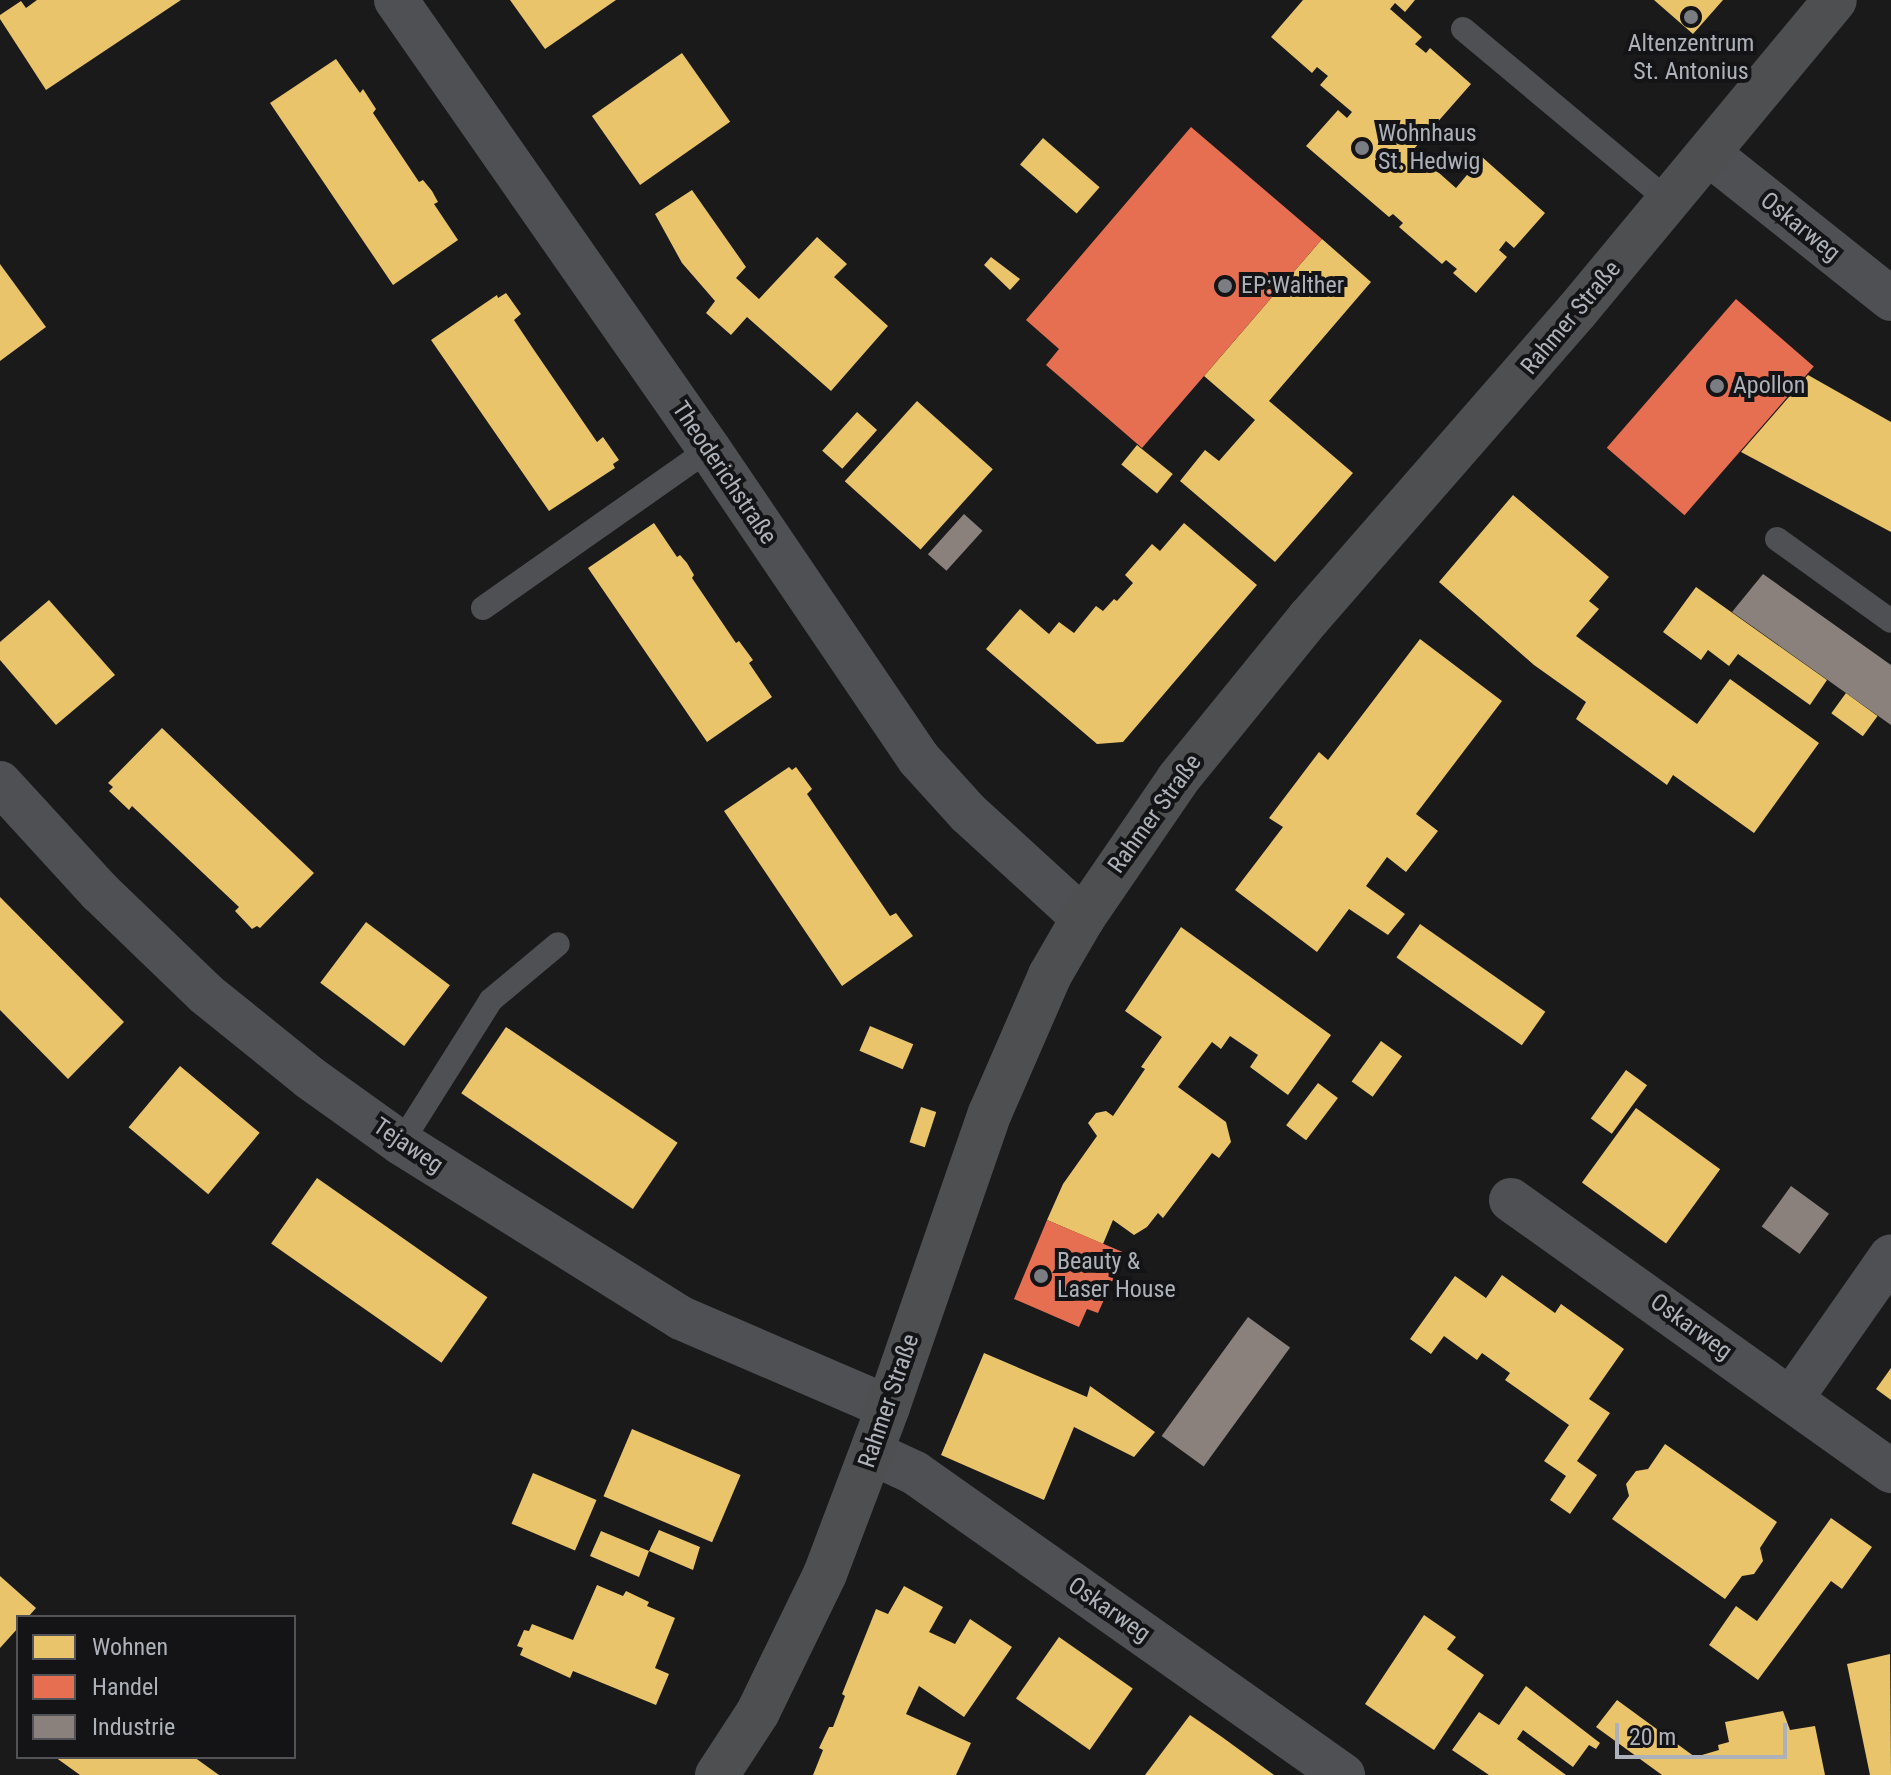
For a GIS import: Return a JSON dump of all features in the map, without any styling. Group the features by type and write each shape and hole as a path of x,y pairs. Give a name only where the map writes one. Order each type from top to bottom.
{"main road":[{"name":"Rahmer Straße","path":"717,1775 758,1712 818,1587 872,1453 990,1113 1050,975 1083,918 1178,779 1309,618 1669,201 1835,0"}],"street":[{"name":"Theoderichstraße","path":"396,0 709,449 919,759 968,813 1083,918"},
{"name":"Oskarweg","path":"1709,154 1891,299"},
{"name":"Tejaweg","path":"0,783 100,892 206,994 310,1078 401,1143 681,1318 888,1407"},
{"name":"Oskarweg","path":"1511,1200 1891,1471"},
{"path":"1791,1399 1891,1256"},
{"name":"Oskarweg","path":"872,1453 915,1473 1343,1775"}],"lane":[{"path":"1463,29 1669,201"},
{"path":"483,608 709,449"},
{"path":"1777,539 1891,621"},
{"path":"401,1143 491,1000 558,944"}],"building: Wohnen":[{"path":"37,0 181,0 46,90 0,19 0,15 21,1 26,8"},
{"path":"510,0 616,0 545,49"},
{"name":"Wohnhaus St. Hedwig","path":"1303,0 1415,0 1405,12 1395,3 1390,9 1422,37 1415,44 1426,53 1430,48 1471,84 1413,150 1456,188 1482,157 1545,213 1514,248 1506,241 1499,250 1507,257 1476,293 1453,273 1457,269 1446,260 1442,264 1399,227 1403,223 1393,214 1389,217 1306,146 1338,110 1347,118 1352,112 1320,85 1328,76 1317,67 1312,73 1271,37"},
{"name":"Altenzentrum St. Antonius","path":"1654,0 1723,0 1693,34"},
{"path":"682,53 730,122 640,185 592,116"},
{"path":"336,59 360,93 363,89 376,109 373,113 419,182 423,180 432,191 438,202 434,204 458,240 393,285 270,103"},
{"path":"1043,138 1100,187 1077,214 1020,164"},
{"path":"692,190 746,267 736,278 759,299 817,237 847,264 834,277 888,326 831,391 747,317 731,335 706,313 715,301 682,263 655,214"},
{"path":"1322,239 1371,282 1269,401 1353,473 1275,562 1180,481 1205,450 1219,461 1255,420 1204,376"},
{"path":"991,257 1020,279 1010,290 984,265"},
{"path":"0,264 46,327 0,361"},
{"path":"506,293 521,314 514,320 534,350 597,442 603,437 619,460 613,464 615,468 549,511 431,340 497,295 498,298"},
{"path":"1808,375 1891,422 1891,532 1741,452"},
{"path":"917,401 993,469 921,550 845,481"},
{"path":"857,412 877,430 842,469 822,451"},
{"path":"1137,445 1173,474 1157,493 1121,464"},
{"path":"1513,495 1609,577 1589,601 1599,609 1576,636 1697,724 1730,679 1819,743 1754,833 1673,775 1667,785 1576,719 1586,702 1534,665 1439,582"},
{"path":"654,523 677,557 680,555 687,563 694,575 692,578 736,643 739,641 753,660 749,663 772,697 707,742 588,568"},
{"path":"1184,523 1257,585 1123,742 1097,744 986,649 1020,609 1049,634 1059,622 1074,633 1096,606 1103,611 1133,583 1125,575 1152,544 1160,551"},
{"path":"1696,587 1827,680 1810,705 1738,654 1729,666 1708,650 1701,660 1663,632"},
{"path":"49,600 115,675 56,725 0,660 0,642"},
{"path":"1420,639 1502,701 1416,814 1438,831 1406,872 1387,857 1366,886 1405,914 1388,935 1349,909 1317,952 1235,890 1283,827 1269,818 1319,752 1328,760"},
{"path":"1846,693 1878,716 1863,736 1831,713"},
{"path":"162,728 314,873 260,928 252,929 235,911 239,907 132,806 129,810 109,791 113,787 108,783"},
{"path":"789,767 792,770 796,767 812,789 807,794 890,916 896,913 913,936 842,986 724,811"},
{"path":"0,897 124,1022 68,1079 0,1010"},
{"path":"366,922 450,985 404,1046 320,983"},
{"path":"1420,924 1545,1012 1522,1045 1396,958"},
{"path":"1181,927 1331,1035 1288,1095 1250,1067 1258,1055 1230,1036 1221,1049 1212,1042 1178,1087 1226,1122 1231,1142 1219,1158 1212,1153 1163,1218 1158,1213 1147,1227 1134,1235 1113,1220 1103,1244 1047,1220 1063,1184 1097,1136 1088,1123 1096,1113 1106,1111 1113,1116 1145,1069 1141,1067 1162,1037 1125,1011"},
{"path":"870,1026 913,1044 903,1069 859,1051"},
{"path":"506,1027 678,1143 633,1209 461,1093"},
{"path":"1381,1041 1402,1056 1373,1097 1352,1081"},
{"path":"180,1066 260,1133 208,1194 129,1127"},
{"path":"1626,1070 1647,1085 1612,1134 1591,1119"},
{"path":"1318,1083 1338,1098 1306,1140 1286,1125"},
{"path":"921,1107 936,1112 925,1147 910,1142"},
{"path":"1636,1108 1720,1169 1666,1244 1582,1182"},
{"path":"317,1178 487,1297 441,1363 271,1244"},
{"path":"1502,1275 1555,1313 1561,1304 1624,1349 1589,1399 1610,1413 1577,1461 1597,1475 1570,1514 1550,1500 1566,1476 1544,1461 1569,1425 1505,1380 1510,1373 1482,1353 1477,1360 1444,1336 1431,1354 1410,1339 1455,1276 1486,1298"},
{"path":"984,1353 1087,1397 1090,1386 1155,1432 1134,1457 1074,1427 1044,1500 941,1455"},
{"path":"1891,1368 1891,1400 1876,1389"},
{"path":"632,1429 741,1475 712,1542 603,1496"},
{"path":"1665,1444 1777,1522 1760,1548 1763,1561 1754,1574 1742,1576 1725,1599 1612,1519 1629,1496 1626,1484 1636,1471 1648,1469"},
{"path":"533,1473 597,1500 575,1551 512,1524"},
{"path":"1831,1518 1872,1547 1842,1589 1831,1581 1758,1680 1709,1645 1736,1606 1757,1621"},
{"path":"659,1530 700,1547 693,1570 649,1551"},
{"path":"601,1531 649,1551 639,1577 590,1556"},
{"path":"0,1576 36,1608 30,1615 16,1615 16,1630 0,1648"},
{"path":"597,1585 623,1596 626,1591 649,1602 647,1606 675,1618 655,1668 669,1674 656,1705 573,1671 570,1678 520,1655 523,1648 517,1646 524,1630 529,1631 532,1624 573,1640"},
{"path":"904,1586 943,1607 929,1632 955,1644 970,1619 1012,1647 964,1717 919,1686 906,1714 971,1743 956,1775 813,1775 823,1750 819,1748 829,1727 833,1727 845,1696 842,1694 876,1609 888,1614"},
{"path":"1424,1615 1456,1637 1447,1649 1484,1675 1434,1750 1365,1704"},
{"path":"1059,1637 1133,1689 1090,1750 1016,1698"},
{"path":"1890,1654 1891,1775 1870,1775 1847,1664"},
{"path":"1526,1686 1600,1743 1596,1749 1589,1745 1573,1767 1523,1730 1517,1739 1566,1775 1489,1775 1452,1750 1479,1712 1499,1725"},
{"path":"1617,1700 1695,1757 1719,1750 1718,1745 1729,1742 1725,1722 1783,1711 1790,1730 1815,1726 1825,1775 1662,1775 1596,1727"},
{"path":"1190,1715 1222,1737 1274,1775 1145,1775"},
{"path":"58,1759 197,1759 219,1775 80,1775"}],"building: Handel":[{"path":"1191,127 1322,239 1142,448 1046,365 1059,349 1026,320"},
{"path":"1736,299 1814,367 1684,515 1607,448"},
{"path":"1047,1220 1125,1253 1098,1313 1087,1309 1079,1327 1014,1299"}],"building: Industrie":[{"path":"964,514 983,531 946,571 928,554"},
{"path":"1763,574 1891,665 1891,725 1732,612"},
{"path":"1791,1186 1829,1214 1800,1254 1762,1226"},
{"path":"1248,1317 1290,1348 1204,1466 1162,1436"}],"place":[{"name":"Altenzentrum St. Antonius","path":"1691,17"},
{"name":"Wohnhaus St. Hedwig","path":"1362,148"},
{"name":"EP:Walther","path":"1225,286"},
{"name":"Apollon","path":"1717,386"},
{"name":"Beauty & Laser House","path":"1041,1276"}]}
